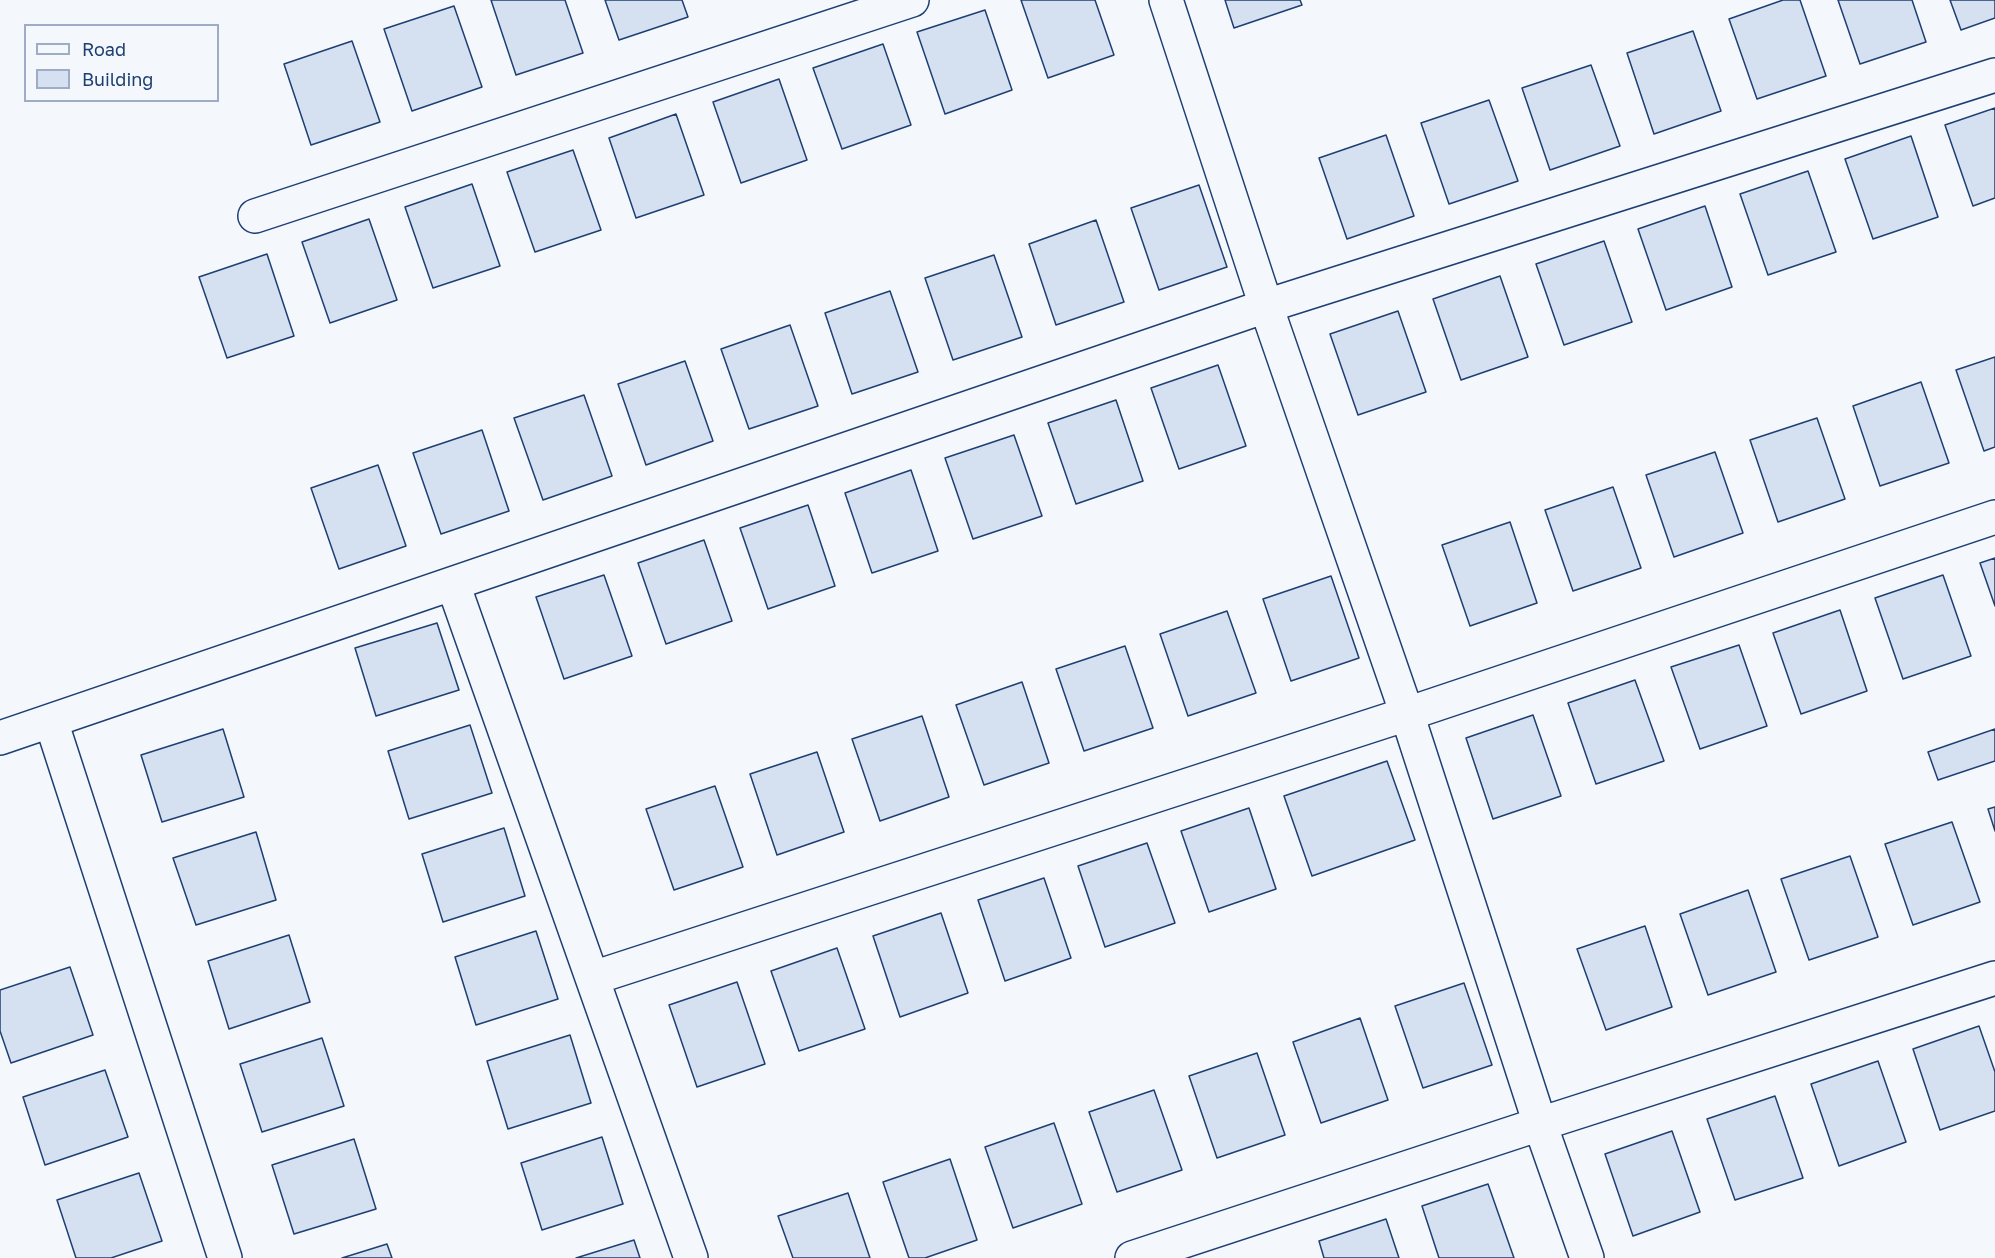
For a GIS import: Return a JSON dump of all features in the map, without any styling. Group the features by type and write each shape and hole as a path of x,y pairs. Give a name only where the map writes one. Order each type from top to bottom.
{"street":[{"path":"255,216 912,0"},
{"path":"1166,0 1266,306 1407,714 1540,1124 1587,1258"},
{"path":"0,738 1266,306 1995,75"},
{"path":"593,978 1407,714 1995,517"},
{"path":"453,584 691,1258"},
{"path":"51,721 225,1258"},
{"path":"1132,1258 1995,978"}],"building":[{"path":"491,0 565,0 583,53 516,75"},
{"path":"605,0 682,0 688,17 619,40"},
{"path":"1021,0 1095,0 1114,55 1048,78"},
{"path":"1225,0 1300,0 1302,5 1234,28"},
{"path":"1783,0 1800,0 1826,76 1757,99 1729,19"},
{"path":"1838,0 1912,0 1926,42 1860,64"},
{"path":"1950,0 1995,0 1995,18 1961,30"},
{"path":"454,6 482,87 412,111 384,29"},
{"path":"985,10 1012,90 945,114 917,32"},
{"path":"1693,31 1721,111 1654,134 1627,53"},
{"path":"352,41 380,122 311,145 284,64"},
{"path":"883,44 911,125 842,149 813,68"},
{"path":"1591,65 1620,146 1550,170 1522,88"},
{"path":"779,79 807,160 741,183 713,102"},
{"path":"1489,100 1518,181 1449,204 1421,123"},
{"path":"1995,108 1995,198 1973,206 1945,125"},
{"path":"676,114 704,195 636,218 609,138"},
{"path":"1386,135 1414,216 1347,239 1319,158"},
{"path":"1911,136 1938,217 1873,239 1845,159"},
{"path":"573,150 601,230 535,252 507,172"},
{"path":"1808,171 1836,252 1768,275 1740,194"},
{"path":"472,184 500,266 433,288 405,207"},
{"path":"1199,185 1227,267 1159,290 1131,208"},
{"path":"1705,206 1732,287 1666,310 1638,229"},
{"path":"369,219 397,300 330,323 302,242"},
{"path":"1096,220 1124,302 1056,325 1029,244"},
{"path":"1604,241 1632,322 1564,345 1536,264"},
{"path":"267,254 294,336 227,358 199,277"},
{"path":"994,255 1022,337 953,360 925,278"},
{"path":"1500,276 1528,357 1461,380 1433,299"},
{"path":"890,291 918,372 852,394 825,313"},
{"path":"1398,311 1426,392 1358,415 1330,334"},
{"path":"790,325 818,406 749,429 721,349"},
{"path":"1995,357 1995,447 1984,451 1956,370"},
{"path":"685,361 713,441 646,465 618,384"},
{"path":"1218,365 1246,446 1179,469 1151,388"},
{"path":"1921,382 1949,463 1880,486 1853,406"},
{"path":"584,395 612,476 543,500 514,418"},
{"path":"1116,400 1143,481 1076,504 1048,423"},
{"path":"1817,418 1845,499 1778,522 1750,440"},
{"path":"482,430 509,511 441,534 413,453"},
{"path":"1014,435 1042,516 973,539 945,458"},
{"path":"1715,452 1743,533 1674,557 1646,475"},
{"path":"378,465 406,546 339,569 311,488"},
{"path":"911,470 938,551 872,573 845,493"},
{"path":"1613,487 1641,568 1573,591 1545,510"},
{"path":"808,505 835,586 768,609 740,528"},
{"path":"1510,522 1537,603 1470,626 1442,545"},
{"path":"704,540 732,621 666,644 638,563"},
{"path":"1995,558 1995,606 1980,563"},
{"path":"604,575 632,656 564,679 536,597"},
{"path":"1943,575 1971,656 1903,679 1875,598"},
{"path":"1331,576 1359,658 1291,681 1263,599"},
{"path":"1840,610 1867,691 1801,714 1773,633"},
{"path":"1227,611 1256,693 1188,716 1160,634"},
{"path":"437,623 459,690 376,716 355,648"},
{"path":"1739,645 1767,726 1700,749 1671,667"},
{"path":"1125,646 1153,728 1084,751 1056,669"},
{"path":"1635,680 1664,761 1596,784 1568,703"},
{"path":"1022,682 1049,763 984,785 956,705"},
{"path":"1533,715 1561,796 1493,819 1466,738"},
{"path":"922,716 949,797 880,821 852,739"},
{"path":"470,725 492,793 409,819 388,751"},
{"path":"223,729 244,797 162,822 141,755"},
{"path":"1995,729 1995,761 1938,780 1928,752"},
{"path":"817,752 844,832 777,855 750,774"},
{"path":"1387,761 1415,840 1312,876 1284,796"},
{"path":"715,786 743,867 674,890 646,809"},
{"path":"1995,807 1995,831 1988,809"},
{"path":"1249,808 1276,889 1209,912 1181,831"},
{"path":"1952,822 1980,902 1913,925 1885,844"},
{"path":"504,828 525,896 443,922 422,854"},
{"path":"256,832 276,900 196,925 173,858"},
{"path":"1147,843 1175,923 1105,947 1078,866"},
{"path":"1850,856 1878,937 1809,960 1781,879"},
{"path":"1044,878 1071,958 1005,981 978,900"},
{"path":"1748,890 1776,972 1708,995 1680,914"},
{"path":"941,913 968,993 900,1017 873,936"},
{"path":"1645,926 1672,1007 1606,1030 1577,949"},
{"path":"536,931 558,999 476,1025 455,957"},
{"path":"289,935 310,1002 229,1029 208,961"},
{"path":"837,948 865,1029 799,1051 771,971"},
{"path":"70,967 93,1035 11,1063 0,1031 0,990"},
{"path":"737,982 765,1064 697,1087 669,1005"},
{"path":"1464,983 1492,1065 1423,1088 1395,1006"},
{"path":"1360,1018 1388,1100 1321,1123 1293,1042"},
{"path":"1979,1026 1995,1072 1995,1111 1940,1130 1913,1049"},
{"path":"570,1035 591,1103 508,1129 487,1061"},
{"path":"322,1038 344,1106 262,1132 240,1064"},
{"path":"1257,1053 1285,1135 1217,1158 1189,1076"},
{"path":"1878,1061 1906,1142 1839,1166 1811,1084"},
{"path":"105,1070 128,1137 45,1165 23,1097"},
{"path":"1154,1090 1182,1170 1117,1192 1089,1112"},
{"path":"1775,1096 1803,1178 1735,1200 1707,1119"},
{"path":"1054,1123 1082,1204 1013,1228 985,1147"},
{"path":"1672,1131 1700,1212 1633,1236 1605,1154"},
{"path":"602,1137 623,1204 542,1230 521,1163"},
{"path":"354,1139 376,1209 294,1234 272,1165"},
{"path":"950,1159 977,1240 925,1258 909,1258 883,1182"},
{"path":"139,1173 162,1241 111,1258 76,1258 57,1200"},
{"path":"1488,1184 1514,1258 1439,1258 1422,1206"},
{"path":"848,1193 870,1258 793,1258 778,1216"},
{"path":"1386,1219 1399,1258 1324,1258 1319,1241"},
{"path":"634,1240 640,1258 576,1258"},
{"path":"387,1244 392,1258 342,1258"}]}
